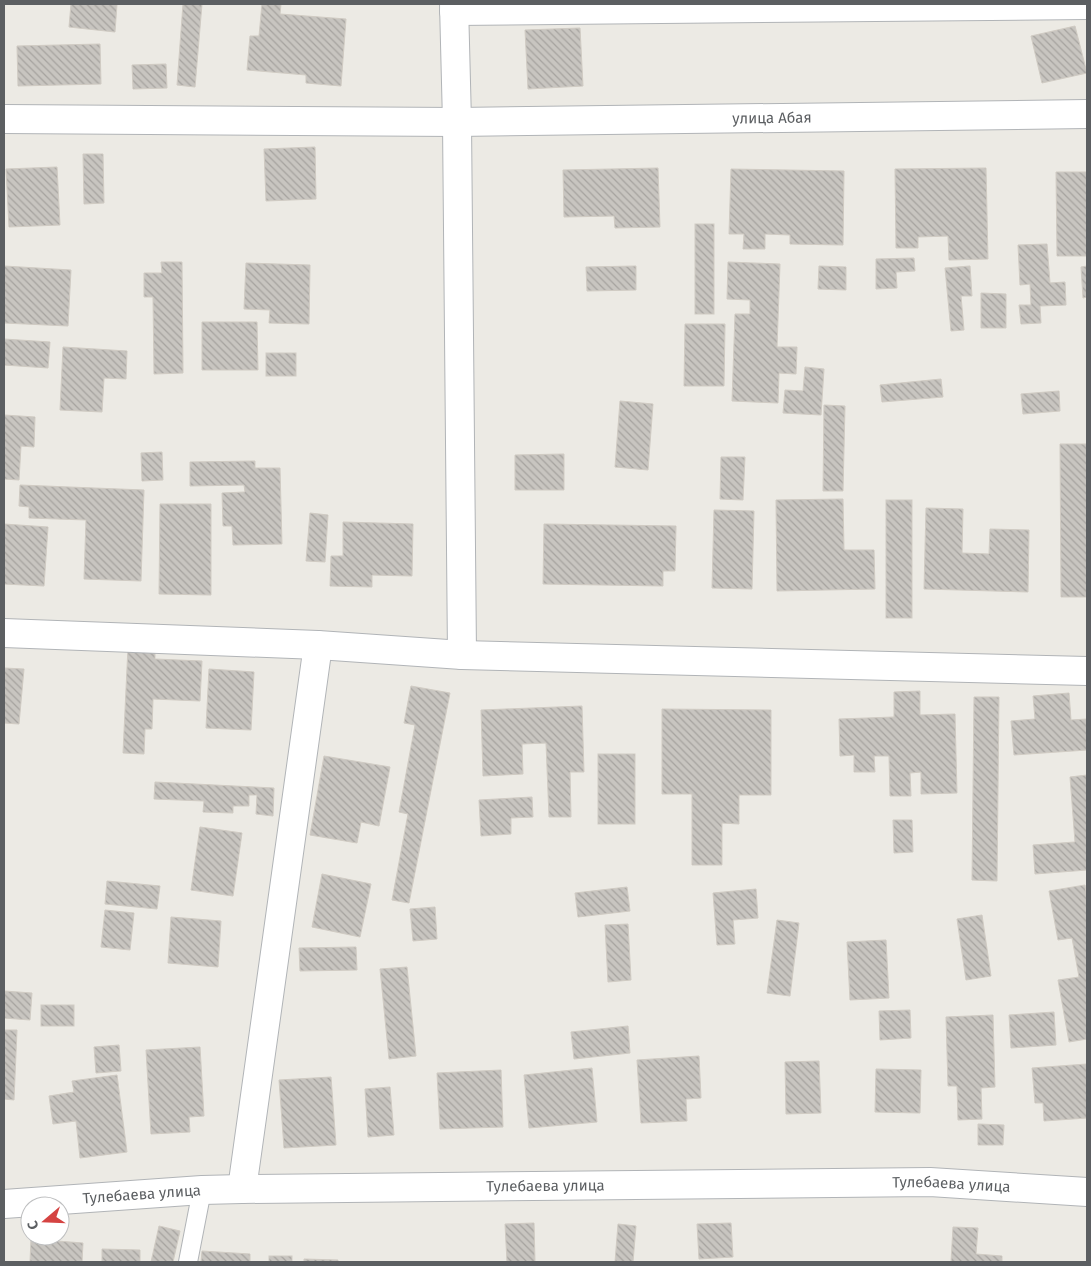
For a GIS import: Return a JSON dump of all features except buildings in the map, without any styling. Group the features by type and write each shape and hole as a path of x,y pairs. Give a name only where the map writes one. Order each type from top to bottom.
{"street":[{"path":"462,655 457,122 454,7 1087,5"},
{"name":"улица Абая","path":"4,119 457,122 1087,114"},
{"path":"4,633 318,645 462,655 1087,671"},
{"path":"242,1188 318,645"},
{"name":"Тулебаева улица","path":"4,1204 242,1188 930,1182 1087,1192"}],"lane":[{"path":"188,1262 202,1190"}]}
